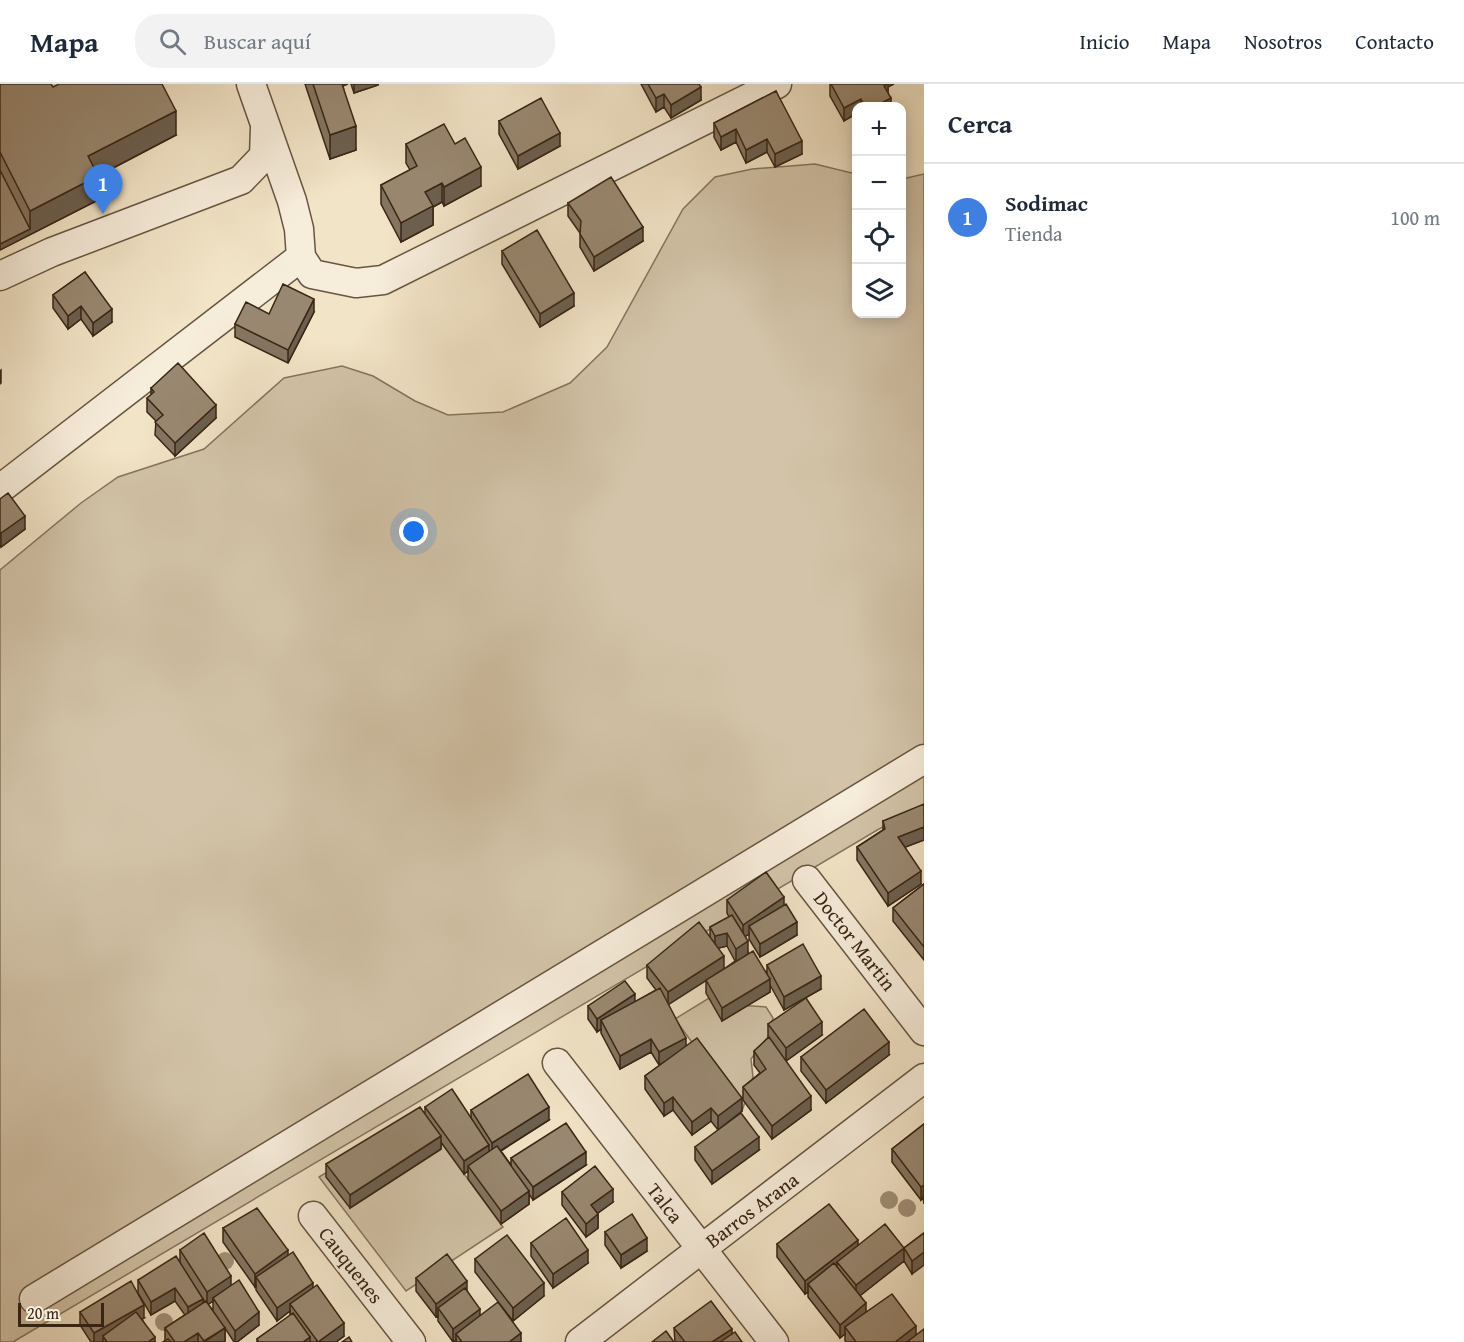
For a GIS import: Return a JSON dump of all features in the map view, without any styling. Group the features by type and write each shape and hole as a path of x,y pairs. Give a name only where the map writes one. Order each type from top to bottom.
{"street":[{"path":"250,84 292,201 299,229 301,257 312,274 356,283 383,280 777,84"},
{"path":"0,276 52,252 241,180 264,156 266,126"},
{"path":"0,489 301,257"},
{"path":"34,1299 924,759"},
{"name":"Doctor Martin","path":"807,880 924,1030"},
{"name":"Talca","path":"557,1063 774,1342"},
{"name":"Barros Arana","path":"580,1342 924,1078"},
{"name":"Cauquenes","path":"313,1216 411,1342"}],"shaded area":[{"path":"815,164 852,173 852,318 906,318 906,178 924,174 924,808 879,829 13,1342 0,1342 0,570 81,503 118,477 204,449 284,378 342,366 373,376 415,401 448,415 503,412 570,383 607,347 683,209 715,177 752,169"},
{"path":"709,998 721,1004 766,1007 773,1018 768,1037 751,1059 753,1077 742,1111 675,1019"},
{"path":"421,1115 503,1227 406,1291 319,1177"}],"building":[{"path":"0,84 51,84 53,87 59,84 162,84 176,111 88,156 98,176 30,211 0,152"},
{"path":"313,84 342,84 356,126 330,135"},
{"path":"648,84 699,84 701,87 671,105 664,94 656,98"},
{"path":"831,84 887,84 884,86 891,98 884,102 863,102 861,99 844,108"},
{"path":"776,91 802,141 775,154 767,139 746,150 736,129 721,137 714,123"},
{"path":"541,98 560,133 518,156 499,121"},
{"path":"444,124 455,144 465,138 481,167 444,187 442,183 425,192 433,206 401,223 381,185 417,166 406,144"},
{"path":"0,170 30,229 0,244"},
{"path":"611,177 643,227 594,257 580,234 581,221 568,203"},
{"path":"537,230 574,293 540,314 502,251"},
{"path":"85,272 112,309 93,323 81,306 68,316 53,295"},
{"path":"283,284 314,299 288,350 235,324 246,302 269,314"},
{"path":"178,363 216,405 175,443 155,422 163,415 147,398 154,392 151,388"},
{"path":"8,493 25,516 1,533 0,499"},
{"path":"924,804 924,827 898,837 921,871 888,893 857,847 885,829 883,821"},
{"path":"766,872 784,897 743,925 727,900"},
{"path":"924,884 924,947 893,908"},
{"path":"786,904 797,922 760,944 749,926"},
{"path":"732,915 748,941 736,949 727,933 715,936 710,927"},
{"path":"699,922 724,956 668,992 647,965"},
{"path":"803,944 821,976 784,997 767,965"},
{"path":"753,951 770,979 722,1008 706,980"},
{"path":"625,981 635,994 597,1019 588,1006"},
{"path":"660,988 686,1038 659,1052 651,1039 620,1056 601,1020"},
{"path":"806,998 822,1022 786,1048 768,1024"},
{"path":"864,1009 889,1042 826,1090 801,1057"},
{"path":"769,1037 811,1096 772,1126 743,1087 766,1069 754,1051"},
{"path":"697,1038 742,1098 718,1116 711,1108 692,1122 673,1097 664,1103 645,1076"},
{"path":"528,1074 549,1107 492,1143 471,1110"},
{"path":"452,1089 489,1145 464,1161 425,1107"},
{"path":"420,1107 441,1136 350,1195 326,1164"},
{"path":"741,1113 759,1137 712,1171 695,1147"},
{"path":"566,1123 586,1152 533,1187 511,1158"},
{"path":"924,1124 924,1185 921,1187 892,1149"},
{"path":"497,1146 529,1191 501,1211 468,1166"},
{"path":"595,1166 613,1189 591,1205 598,1214 586,1224 562,1192"},
{"path":"829,1204 858,1240 805,1281 777,1244"},
{"path":"257,1208 288,1250 255,1274 223,1228"},
{"path":"632,1214 647,1238 621,1255 605,1232"},
{"path":"566,1218 588,1250 553,1274 531,1243"},
{"path":"885,1224 904,1248 856,1285 837,1262"},
{"path":"204,1233 231,1276 207,1292 180,1250"},
{"path":"924,1233 924,1252 912,1261 904,1248"},
{"path":"507,1235 544,1283 513,1308 475,1259"},
{"path":"293,1252 313,1283 277,1308 256,1277"},
{"path":"447,1254 467,1281 436,1304 416,1278"},
{"path":"176,1256 203,1299 188,1307 175,1288 151,1302 138,1280"},
{"path":"834,1263 866,1303 840,1325 808,1284"},
{"path":"239,1280 259,1312 235,1331 213,1298"},
{"path":"131,1281 144,1305 94,1333 80,1312"},
{"path":"317,1285 344,1323 318,1342 290,1304"},
{"path":"465,1288 480,1309 453,1329 438,1308"},
{"path":"892,1294 916,1326 895,1342 856,1342 845,1327"},
{"path":"206,1301 225,1328 204,1341 198,1333 184,1342 175,1342 165,1328"},
{"path":"711,1301 732,1329 712,1342 685,1342 674,1328"},
{"path":"498,1302 521,1333 509,1342 462,1342 456,1334"},
{"path":"136,1312 155,1337 148,1342 107,1342 103,1336"},
{"path":"293,1313 310,1337 303,1342 259,1342 257,1339"},
{"path":"924,1329 924,1342 907,1342"},
{"path":"666,1331 674,1342 652,1342"},
{"path":"735,1332 742,1342 720,1342"},
{"path":"349,1337 352,1342 342,1342"}],"place":[{"name":"Sodimac","path":"103,214"}]}
